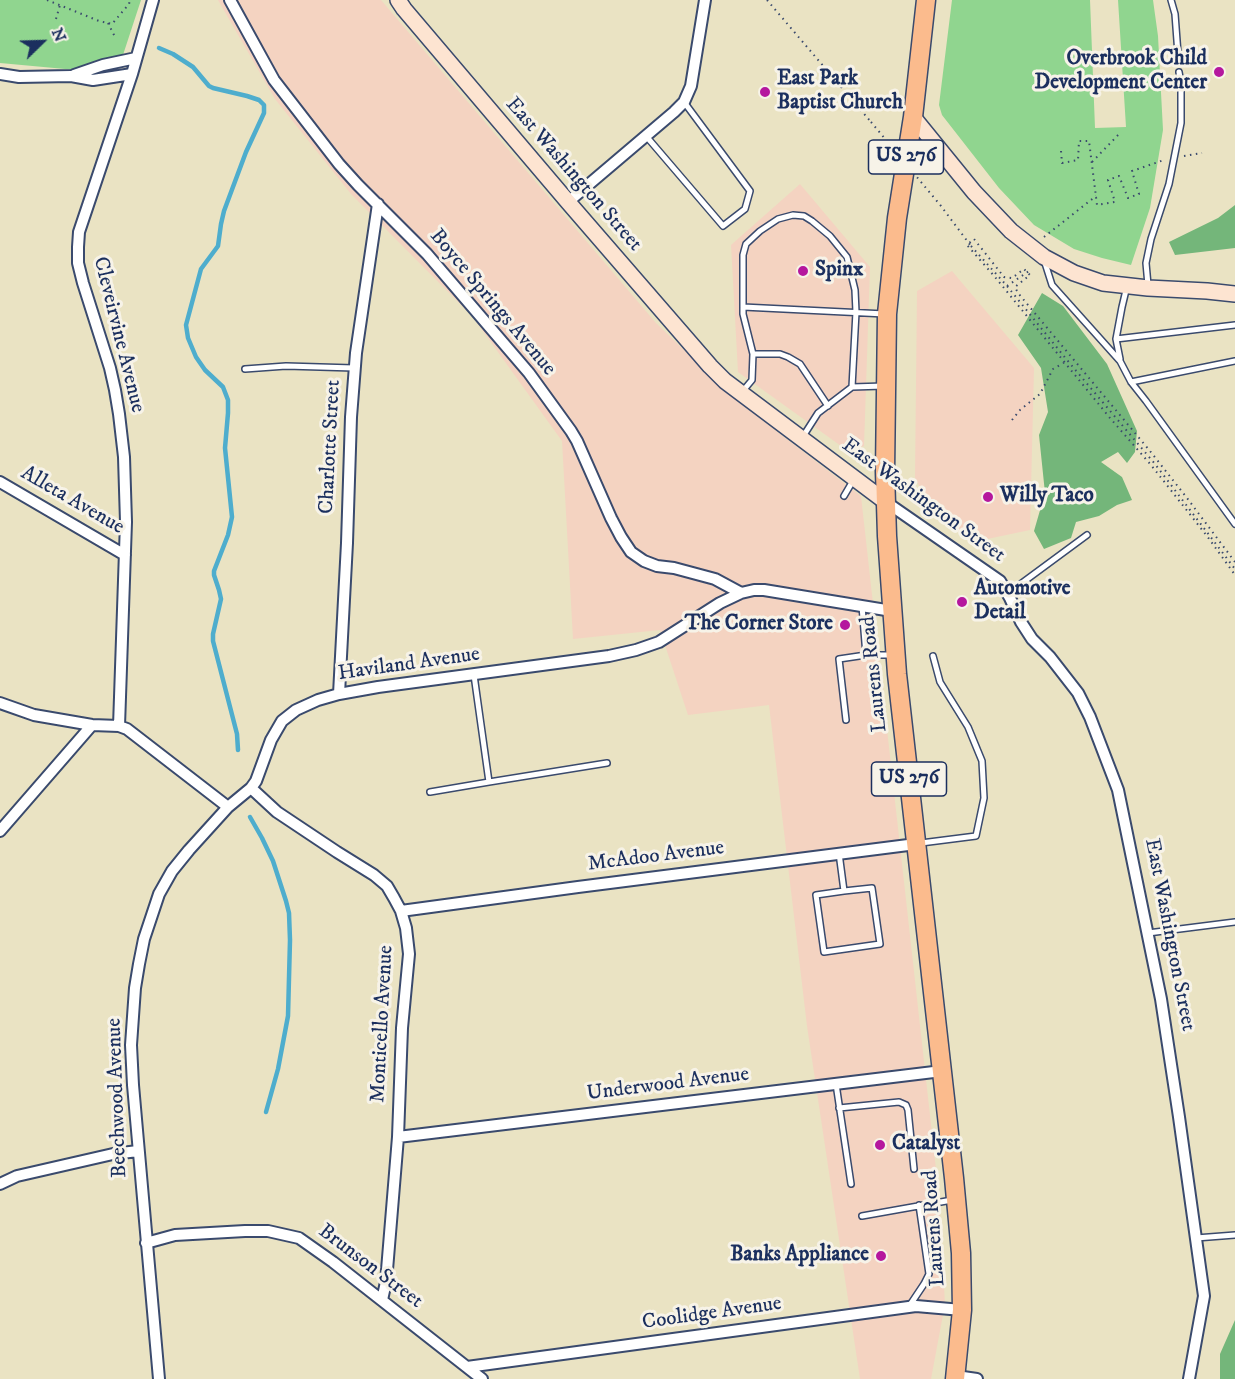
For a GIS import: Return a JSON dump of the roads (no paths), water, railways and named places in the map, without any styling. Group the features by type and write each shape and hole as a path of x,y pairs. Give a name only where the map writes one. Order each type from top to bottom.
{"main road":[{"name":"Laurens Road","path":"926,0 913,117 897,218 887,314 886,536 895,655 957,1199 962,1310 956,1377"}],"street":[{"name":"Cleveirvine Avenue","path":"119,726 126,522 124,457 110,368 78,263 78,247 79,232 132,74 153,0"},
{"name":"Boyce Springs Avenue","path":"230,0 274,80 339,164 427,254 504,343 564,421 577,441 611,518 632,552 644,561 657,566 715,579 741,593"},
{"name":"East Washington Street","path":"398,0 710,366 725,381 801,439 886,502 1000,581 1032,639 1068,678 1078,693 1090,717 1118,790 1161,999 1204,1296 1189,1379"},
{"path":"568,202 684,102 691,86 705,0"},
{"path":"71,76 103,65 136,58"},
{"path":"0,74 20,77 71,76 93,80 132,74"},
{"path":"913,117 974,192 1011,231 1044,257 1074,273 1102,283 1235,294"},
{"name":"Charlotte Street","path":"339,694 356,353 378,204"},
{"name":"Alleta Avenue","path":"0,482 125,555"},
{"name":"Haviland Avenue","path":"228,807 256,781 271,740 282,721 296,710 318,700 378,687 609,656 636,650 659,642 720,603 741,593 754,590 891,611"},
{"path":"0,703 34,715 127,729 228,807"},
{"path":"0,831 92,725"},
{"name":"Monticello Avenue","path":"251,788 277,812 374,875 387,886 401,911 406,928 409,954 402,1028 398,1137 386,1282 381,1300"},
{"name":"Beechwood Avenue","path":"159,1379 133,1084 131,1045 135,988 144,939 159,894 172,871 228,807"},
{"name":"McAdoo Avenue","path":"401,911 916,844"},
{"name":"Underwood Avenue","path":"398,1137 942,1071"},
{"path":"0,1184 17,1176 138,1150"},
{"name":"Brunson Street","path":"146,1243 175,1235 268,1231 298,1238 333,1262 482,1379"},
{"name":"Coolidge Avenue","path":"467,1367 916,1306 962,1310"},
{"path":"956,1377 977,1379"}],"lane":[{"path":"1171,0 1178,54"},
{"path":"1148,288 1146,263 1151,239 1169,184 1181,123 1179,72"},
{"path":"646,136 723,226 745,209 750,192 684,102"},
{"path":"741,393 752,380 753,354 742,314 743,255 746,244 778,219 793,216 804,216 812,221 830,236 847,257 855,290 856,312 852,387"},
{"path":"1044,257 1052,285 1120,361 1131,382 1235,524"},
{"path":"1120,361 1116,339 1128,285"},
{"path":"743,307 887,314"},
{"path":"1116,339 1235,325"},
{"path":"753,354 780,354 800,364 828,406"},
{"path":"1131,382 1235,361"},
{"path":"245,369 286,366 355,368"},
{"path":"801,439 818,413 852,387 886,386"},
{"path":"844,496 855,478"},
{"path":"1007,594 1087,535"},
{"path":"862,606 866,655"},
{"path":"846,720 839,659 866,655 895,655"},
{"path":"916,844 976,836 984,798 982,762 968,727 940,682 933,656"},
{"path":"474,675 489,782"},
{"path":"430,792 607,763"},
{"path":"839,853 844,891"},
{"path":"872,888 880,944 824,952 816,895 844,891 872,888"},
{"path":"1147,933 1235,922"},
{"path":"836,1084 851,1184"},
{"path":"839,1108 899,1102 906,1105 914,1169"},
{"path":"862,1216 957,1199"},
{"path":"909,1307 929,1274 919,1205"},
{"path":"1196,1238 1235,1235"}],"waterway":[{"path":"159,48 193,67 209,86 259,100 264,105 264,113 246,152 224,211 218,246 201,269 186,325 188,338 196,357 205,370 223,387 228,400 225,448 232,517 228,535 214,571 221,599 213,641 237,734 238,750"},
{"path":"250,817 273,861 289,913 288,1016 278,1069 266,1112"}],"place":[{"name":"Overbrook Child Development Center","path":"1219,72"},
{"name":"East Park Baptist Church","path":"765,92"},
{"name":"Spinx","path":"803,271"},
{"name":"Willy Taco","path":"988,497"},
{"name":"Automotive Detail","path":"962,602"},
{"name":"The Corner Store","path":"845,625"},
{"name":"Catalyst","path":"880,1145"},
{"name":"Banks Appliance","path":"881,1256"}]}
